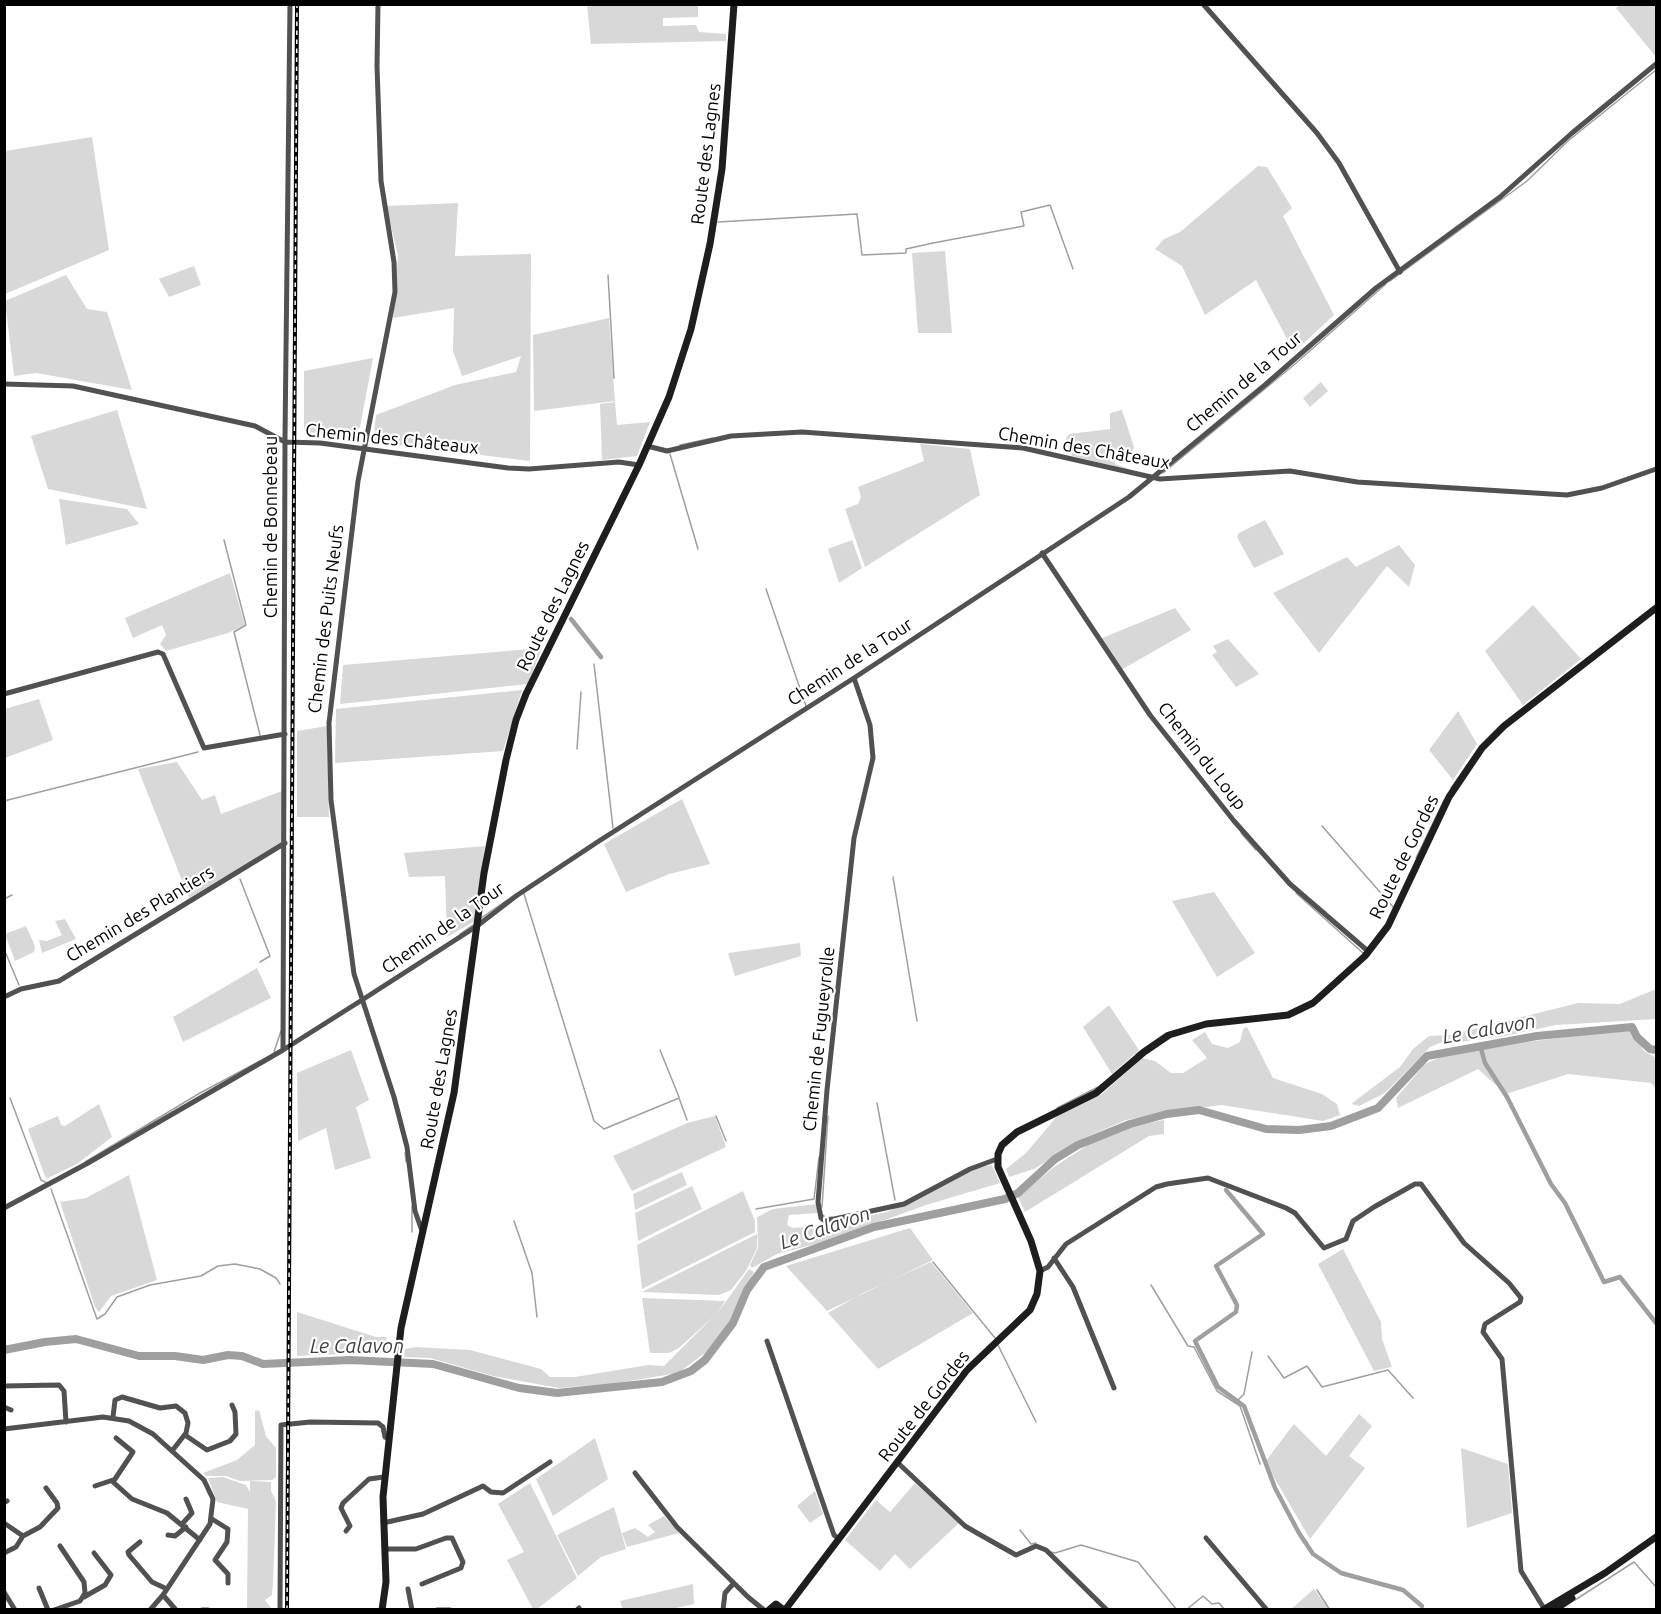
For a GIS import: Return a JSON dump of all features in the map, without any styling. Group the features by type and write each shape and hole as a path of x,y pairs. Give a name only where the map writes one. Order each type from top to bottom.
{"street":[{"name":"Chemin de Bonnebeau","path":"283,1050 285,442 291,4"},
{"name":"Chemin des Puits Neufs","path":"378,4 377,66 381,181 395,276 395,292 364,448 329,723 333,827 354,974 394,1097 408,1155 415,1211 422,1230"},
{"name":"Route des Lagnes","path":"382,1610 386,1582 383,1523 384,1477 398,1348 422,1230 454,1093 488,853 516,720 639,465 669,396 688,338 712,235 723,169 734,4"},
{"path":"1203,4 1317,133 1339,163 1400,272"},
{"name":"Chemin de la Tour","path":"4,1208 88,1163 283,1050 479,925 518,894 854,678 1128,497 1265,385 1376,288 1500,197 1572,133 1656,64"},
{"name":"Chemin des Châteaux","path":"4,384 73,386 96,390 255,426 285,442 320,442 508,468 529,469 625,462 639,465"},
{"name":"Chemin des Châteaux","path":"647,446 667,451 731,436 760,433 855,435 1023,448 1151,478 1183,479 1290,471 1344,481 1567,495 1602,488 1656,469"},
{"name":"Chemin du Loup","path":"1042,553 1150,715 1234,821 1290,884 1369,952"},
{"name":"Route de Gordes","path":"997,1159 1002,1145 1011,1136 1096,1093 1161,1040 1187,1028 1269,1018 1303,1010 1369,952 1392,920 1449,797 1482,748 1504,726 1656,608"},
{"path":"4,694 158,652 163,654 204,748 285,734"},
{"name":"Chemin de Fugueyrolle","path":"854,678 870,725 873,758 854,838 827,1090 819,1202 821,1218 825,1221 904,1204 970,1169 997,1159"},
{"name":"Chemin des Plantiers","path":"4,997 21,989 49,985 59,981 285,843"},
{"path":"997,1159 1001,1175 1040,1271 1048,1267 1066,1244 1156,1187 1167,1184 1208,1178 1286,1208 1295,1214 1324,1248 1346,1239 1353,1221 1374,1207 1421,1184 1464,1244 1509,1283 1521,1298 1520,1302 1485,1324 1483,1332 1502,1359 1521,1571 1544,1609 1605,1573"},
{"path":"1054,1258 1073,1287 1114,1388"},
{"name":"Route de Gordes","path":"773,1608 794,1598 967,1370 1030,1310 1037,1294 1040,1271"},
{"path":"767,1341 834,1535 839,1539"},
{"path":"4,1386 59,1385 64,1391 66,1422"},
{"path":"112,1418 115,1400 122,1397 160,1408 176,1406 188,1420 185,1435 172,1451"},
{"path":"185,1435 207,1450 230,1442 236,1434 235,1412 232,1406"},
{"path":"4,1407 11,1410"},
{"path":"4,1429 112,1418 138,1424 172,1451 209,1487 214,1505 212,1519 163,1595 150,1610"},
{"path":"280,1610 281,1425 310,1422 378,1423 383,1427 385,1437 389,1439"},
{"path":"95,1486 113,1480 133,1452 116,1438"},
{"path":"383,1523 423,1514 483,1486 491,1492 502,1493 550,1462"},
{"path":"898,1463 965,1526 1016,1555 1030,1547 1046,1550 1107,1610"},
{"path":"635,1473 677,1527 734,1582 773,1608"},
{"path":"346,1531 350,1526 341,1508 343,1503 369,1479 384,1477"},
{"path":"113,1480 132,1498 159,1508 200,1540"},
{"path":"4,1553 16,1546 23,1536 40,1527 58,1506 46,1488"},
{"path":"168,1535 176,1536 192,1513 186,1499"},
{"path":"212,1519 228,1529 227,1542 215,1560 225,1569 228,1583"},
{"path":"4,1523 23,1536"},
{"path":"1554,1610 1656,1537"},
{"path":"385,1549 416,1549 452,1538 463,1562 461,1568 422,1584"},
{"path":"1206,1538 1267,1610"},
{"path":"140,1542 128,1552 129,1556 152,1582 167,1589"},
{"path":"60,1546 84,1582 84,1597"},
{"path":"54,1610 80,1601 105,1585 111,1575 94,1553"},
{"path":"723,1610 725,1593 734,1582"},
{"path":"39,1588 48,1610"},
{"path":"408,1589 412,1610"},
{"path":"4,1592 15,1610"},
{"path":"163,1595 176,1610"},
{"path":"202,1610 208,1610"},
{"path":"437,1610 450,1610"}],"shaded area":[{"path":"587,5 698,5 698,17 663,18 663,26 696,25 699,32 726,34 726,41 591,44"},
{"path":"1620,5 1656,5 1656,57 1616,8"},
{"path":"92,137 109,250 5,294 5,151"},
{"path":"1258,166 1267,167 1292,208 1283,216 1334,315 1294,352 1256,280 1205,315 1182,266 1155,249 1164,239 1180,232"},
{"path":"458,203 455,256 531,254 530,461 373,442 376,415 455,385 516,372 521,356 462,376 453,351 454,308 393,318 398,255 386,206"},
{"path":"945,251 952,333 918,333 912,253"},
{"path":"194,266 201,285 169,297 159,279"},
{"path":"66,275 87,309 107,312 132,390 36,373 14,376 5,301"},
{"path":"609,318 615,401 534,411 533,335"},
{"path":"373,358 360,427 350,439 304,431 304,371"},
{"path":"1321,382 1328,391 1310,407 1303,398"},
{"path":"615,402 617,425 650,422 637,456 602,460 600,404"},
{"path":"117,410 147,509 48,489 31,436"},
{"path":"1122,410 1134,447 1132,453 1115,456 1115,464 1135,471 1072,456 1066,438 1069,434 1110,429 1110,413"},
{"path":"920,444 970,449 980,495 865,567 845,509 858,504 861,497 858,487 924,461"},
{"path":"59,499 127,509 139,524 66,545"},
{"path":"1265,520 1284,554 1254,568 1237,537 1239,533"},
{"path":"852,540 862,568 839,583 828,549"},
{"path":"1399,545 1415,565 1409,587 1387,566 1319,653 1273,593 1347,557 1356,567"},
{"path":"230,573 245,625 228,633 166,651 160,644 166,635 162,625 133,638 125,618"},
{"path":"1533,605 1581,659 1523,705 1485,651"},
{"path":"1175,608 1191,630 1121,670 1100,639"},
{"path":"1228,639 1259,674 1236,687 1212,655 1217,652 1213,646"},
{"path":"542,648 528,684 340,704 343,665"},
{"path":"522,690 503,751 335,763 336,709"},
{"path":"39,699 53,740 5,758 5,709"},
{"path":"1458,711 1477,744 1453,780 1429,750"},
{"path":"327,726 329,817 297,817 297,731"},
{"path":"177,762 202,800 215,795 221,814 282,791 283,842 189,898 138,769"},
{"path":"682,799 710,864 669,874 626,892 604,844"},
{"path":"485,846 475,921 447,937 445,876 409,877 404,853"},
{"path":"1214,892 1255,953 1217,977 1172,901"},
{"path":"65,919 76,939 42,953 39,940 47,941 62,935 55,921"},
{"path":"26,926 35,946 34,952 15,961 5,934"},
{"path":"800,943 801,956 735,976 728,953"},
{"path":"257,968 271,998 183,1042 173,1017"},
{"path":"1656,989 1656,1019 1556,1025 1505,1036 1442,1042 1430,1047 1385,1093 1359,1106 1351,1104 1400,1067 1413,1049 1429,1036 1450,1035 1578,1003 1620,1004"},
{"path":"1109,1005 1139,1050 1112,1074 1083,1027"},
{"path":"1247,1027 1273,1078 1322,1094 1337,1104 1340,1115 1323,1121 1221,1105 1157,1114 1126,1120 1084,1138 1034,1169 1009,1177 1006,1169 1026,1153 1058,1115 1102,1094 1142,1058 1155,1061 1171,1073 1183,1073 1207,1058 1192,1040 1205,1032 1212,1044 1228,1048 1240,1042 1243,1029"},
{"path":"1630,1029 1644,1051 1656,1058 1656,1088 1651,1083 1568,1074 1506,1094 1478,1069 1398,1108 1396,1098 1425,1064 1443,1056 1527,1042"},
{"path":"351,1050 369,1100 356,1107 371,1158 335,1170 326,1128 298,1141 297,1073"},
{"path":"99,1104 112,1137 77,1164 46,1179 28,1129 58,1116 61,1125 65,1126"},
{"path":"715,1116 726,1147 632,1191 613,1156 687,1123"},
{"path":"1164,1120 1164,1134 1149,1136 1025,1212 1018,1197 1054,1167 1091,1143 1127,1127"},
{"path":"992,1165 1000,1183 926,1205 827,1241 777,1254 752,1268 750,1265 758,1248 757,1217 773,1209 817,1204 818,1213 789,1215 787,1225 793,1228 825,1225 887,1212 978,1168"},
{"path":"682,1172 687,1185 635,1210 633,1194"},
{"path":"129,1175 157,1280 111,1296 99,1312 95,1307 60,1202 86,1198"},
{"path":"692,1186 702,1209 638,1241 635,1213"},
{"path":"743,1191 755,1221 755,1232 642,1289 637,1245"},
{"path":"910,1228 933,1260 827,1311 786,1266"},
{"path":"757,1234 757,1248 746,1271 731,1290 719,1295 642,1292"},
{"path":"1343,1249 1381,1322 1382,1339 1392,1367 1374,1371 1318,1264"},
{"path":"931,1262 973,1313 878,1369 828,1313 863,1293"},
{"path":"749,1269 754,1272 729,1326 705,1353 678,1373 611,1384 559,1388 493,1376 430,1358 404,1357 405,1349 415,1347 470,1350 541,1369 550,1377 575,1377 648,1365 664,1366 714,1316 679,1348 669,1353 650,1353 642,1298 725,1301 717,1314"},
{"path":"297,1312 376,1337 386,1337 390,1352 297,1356"},
{"path":"259,1410 266,1436 276,1448 276,1477 272,1480 240,1481 226,1476 206,1476 203,1473 237,1460 255,1445 255,1411"},
{"path":"1359,1414 1372,1426 1349,1456 1365,1468 1310,1539 1265,1462 1294,1424 1326,1456"},
{"path":"595,1438 608,1479 553,1516 536,1479"},
{"path":"1461,1448 1508,1464 1512,1513 1467,1528"},
{"path":"223,1477 246,1485 250,1492 250,1481 271,1482 271,1491 276,1501 273,1584 272,1595 265,1600 272,1609 247,1609 248,1509 217,1502 208,1478"},
{"path":"530,1483 577,1578 537,1609 533,1609 507,1560 524,1552 498,1504"},
{"path":"915,1483 959,1523 910,1569 895,1554 880,1571 845,1540 876,1500 890,1512"},
{"path":"815,1491 823,1514 810,1523 797,1506"},
{"path":"614,1507 626,1549 601,1557 578,1576 557,1535"},
{"path":"664,1516 679,1533 627,1547 622,1533 635,1528 648,1537 655,1532 648,1525"},
{"path":"693,1584 694,1604 671,1609 623,1610 620,1601"},
{"path":"1314,1589 1329,1609 1291,1609"}],"waterway":[{"path":"1390,281 1527,181 1568,141 1656,70"},
{"path":"718,222 857,214 862,255 906,253 906,249 1024,226 1021,212 1050,205 1073,269"},
{"path":"608,275 614,378"},
{"path":"1163,473 1295,364 1386,284"},
{"path":"680,445 713,438"},
{"path":"670,454 698,549"},
{"path":"224,540 246,625 234,632 260,735"},
{"path":"766,589 806,706"},
{"path":"571,619 601,657"},
{"path":"594,664 613,828"},
{"path":"577,749 581,692"},
{"path":"4,801 198,752"},
{"path":"1451,788 1472,758"},
{"path":"1416,858 1444,800"},
{"path":"1322,826 1394,908"},
{"path":"1241,833 1256,850"},
{"path":"893,877 917,1021"},
{"path":"240,879 270,956 260,962"},
{"path":"1296,893 1363,953"},
{"path":"524,894 594,1121 604,1129 679,1098 687,1120"},
{"path":"4,899 12,895"},
{"path":"481,918 507,900"},
{"path":"460,934 473,925"},
{"path":"4,949 19,985"},
{"name":"Le Calavon","path":"4,1350 76,1339 139,1356 175,1356 203,1360 228,1355 242,1356 263,1364 350,1360 433,1364 519,1388 557,1393 662,1382 691,1371 705,1360 733,1323 747,1290 764,1267 874,1227 1005,1199 1018,1193 1055,1159 1078,1145 1130,1124 1167,1114 1199,1110 1266,1129 1299,1130 1331,1126 1378,1108 1427,1056 1537,1036 1632,1027 1637,1037 1650,1049 1656,1050"},
{"path":"274,1052 281,1031"},
{"path":"1136,1054 1166,1033"},
{"path":"1480,1045 1485,1063 1507,1097 1551,1184 1565,1203 1604,1282 1620,1277 1656,1323"},
{"path":"660,1050 679,1097"},
{"path":"85,1162 200,1093 260,1061"},
{"path":"1057,1108 1098,1087"},
{"path":"10,1098 41,1180 47,1183"},
{"path":"877,1103 895,1200"},
{"path":"716,1116 726,1141"},
{"path":"822,1207 828,1116"},
{"path":"405,1153 406,1162"},
{"path":"756,1209 814,1199 819,1157"},
{"path":"51,1189 97,1319 105,1314 117,1297 150,1285 201,1276 218,1266 235,1264 260,1269 276,1278 280,1284"},
{"path":"1226,1190 1263,1234 1216,1266 1237,1305 1236,1312 1195,1341 1218,1387 1244,1406 1275,1488 1313,1554 1341,1573 1403,1590 1422,1606"},
{"path":"412,1206 412,1232"},
{"path":"823,1215 826,1218 832,1217"},
{"path":"514,1221 532,1273 537,1317"},
{"path":"933,1262 995,1338"},
{"path":"1151,1285 1188,1346 1194,1347 1217,1391 1240,1406 1260,1464"},
{"path":"998,1345 1036,1422"},
{"path":"1237,1401 1244,1394 1252,1352"},
{"path":"1268,1356 1284,1378 1307,1366 1322,1387 1388,1370 1413,1398"},
{"path":"1020,1530 1031,1544 1036,1543"},
{"path":"1051,1552 1055,1553 1081,1545 1138,1562 1177,1610"},
{"path":"1575,1600 1634,1562 1656,1587"},
{"path":"1317,1590 1330,1610"},
{"path":"1186,1610 1203,1596 1212,1604 1219,1603 1225,1610"}],"railway":[{"path":"287,1610 297,4"}]}
